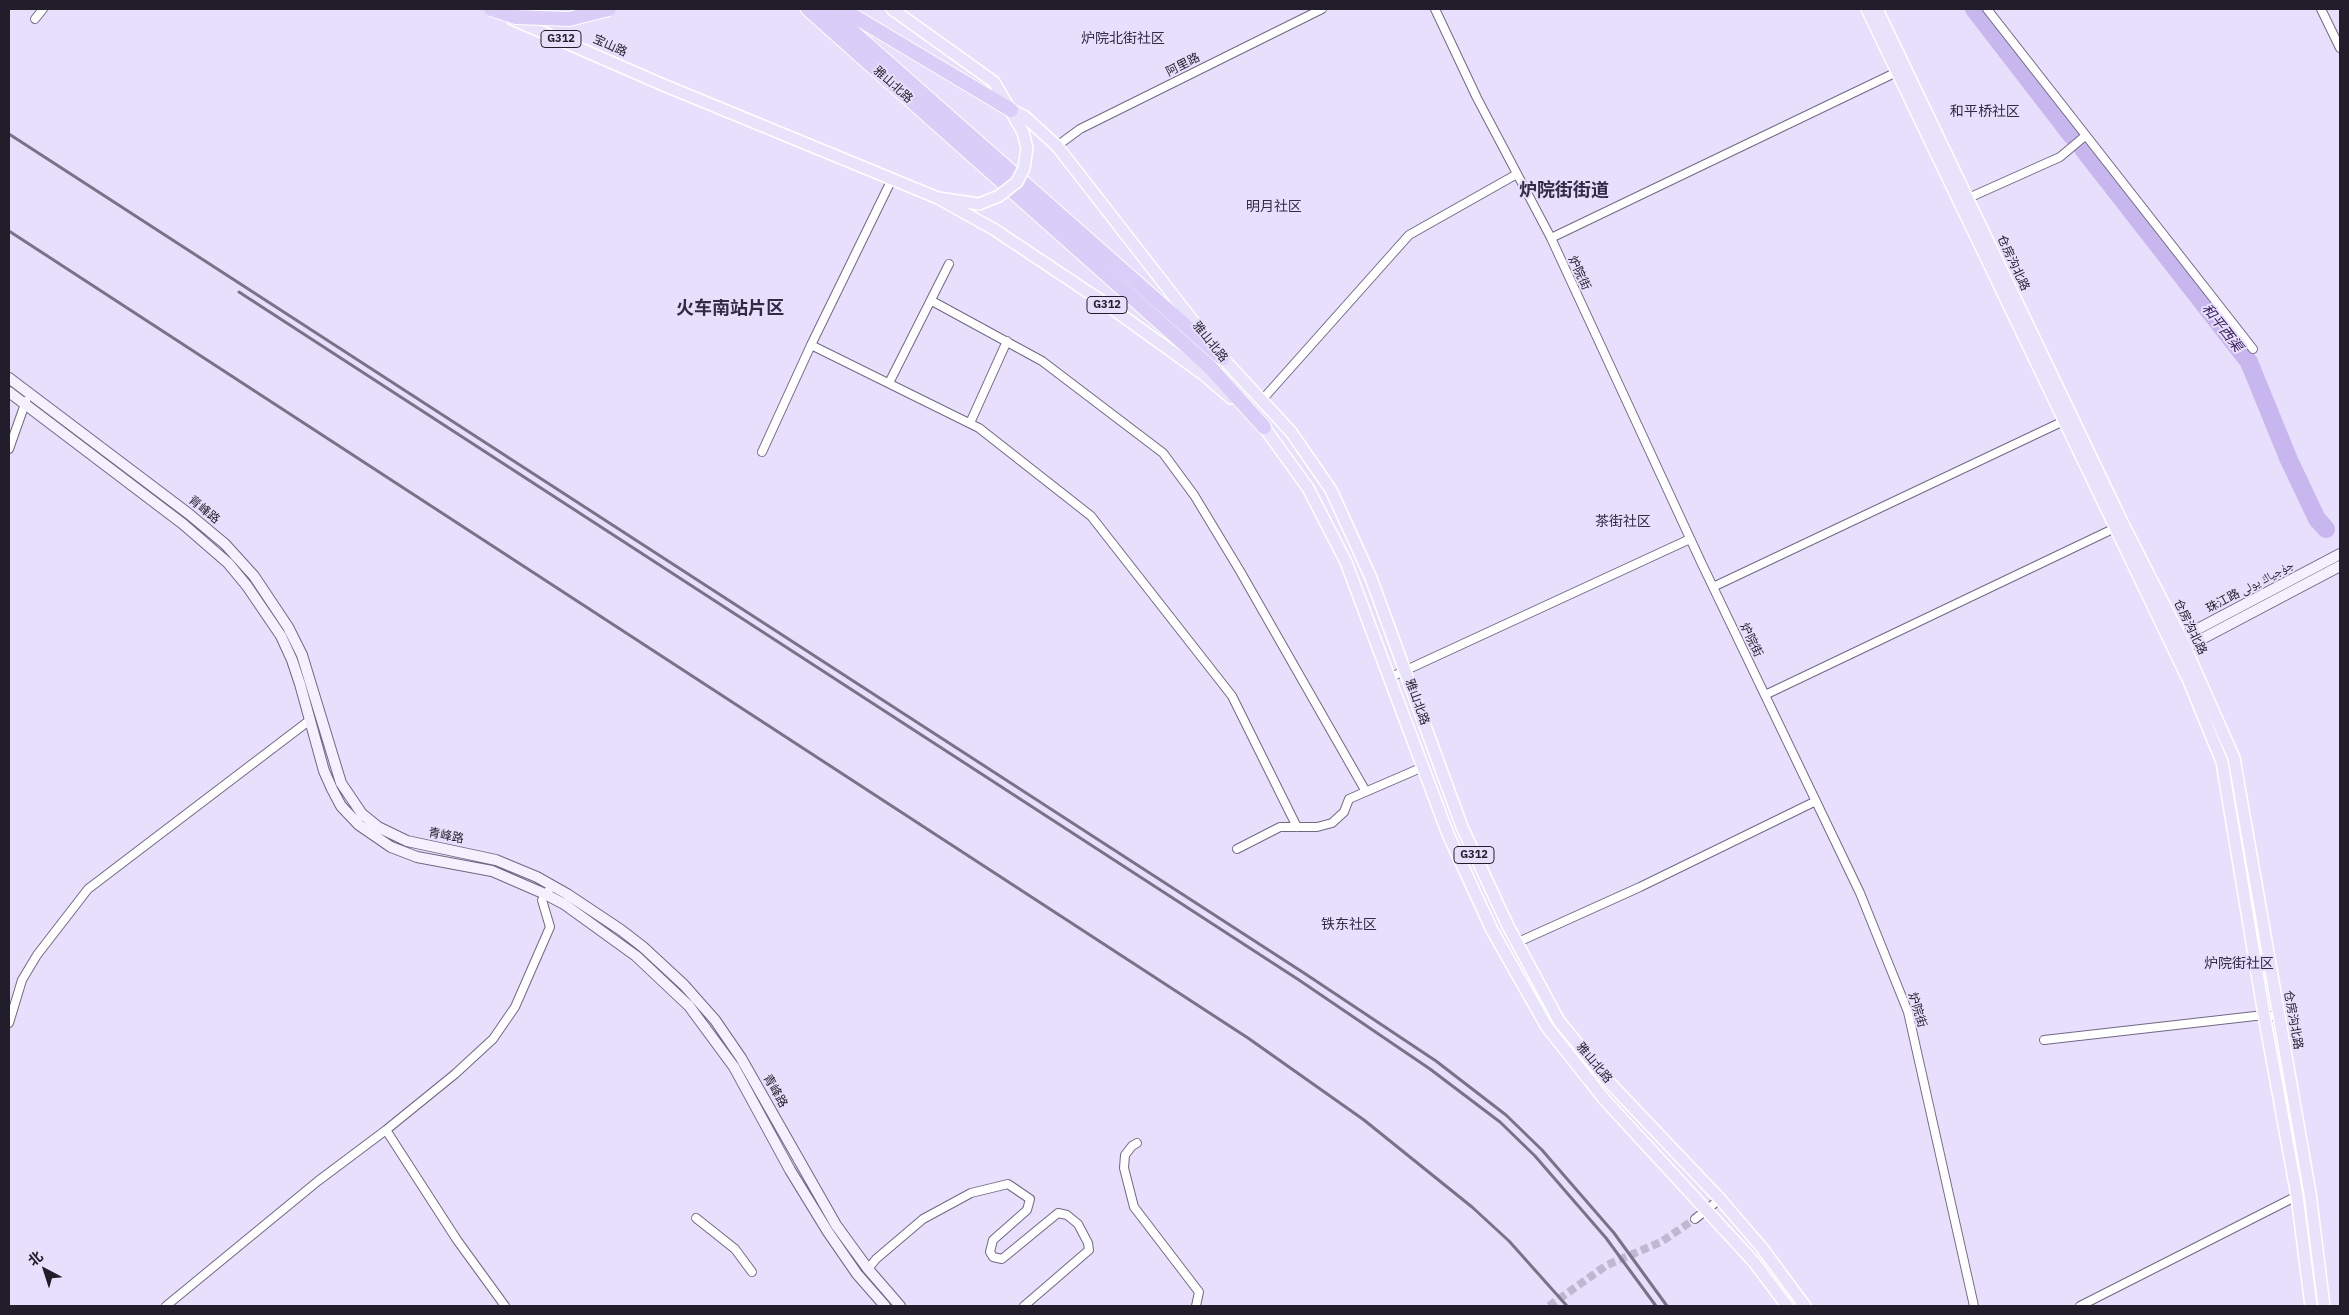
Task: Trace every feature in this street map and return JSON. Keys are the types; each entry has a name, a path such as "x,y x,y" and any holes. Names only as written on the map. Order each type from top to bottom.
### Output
{"highway":[{"path":"492,9 516,17 570,19 609,9"},
{"name":"雅山北路","path":"808,9 1209,366 1264,427"},
{"path":"827,9 1222,358"},
{"path":"842,9 1012,110"}],"main road":[{"name":"宝山路","path":"492,9 661,84 892,180"},
{"name":"G312","path":"892,9 981,71 994,82 1012,110"},
{"name":"仓房沟北路","path":"1867,9 1901,70 2068,420 2234,758 2310,1193 2324,1306"},
{"name":"仓房沟北路","path":"1877,9 1901,70"},
{"name":"雅山北路","path":"1012,110 1024,116 1057,146 1222,358 1291,432 1331,490 1371,578 1462,827 1516,943 1559,1020 1608,1081 1720,1198 1762,1248 1806,1306"},
{"path":"938,198 979,204 999,196 1017,182 1024,168 1027,148 1023,132 1012,110"},
{"name":"G312","path":"892,180 938,198"},
{"name":"雅山北路","path":"938,198 995,230 1106,304 1204,374 1264,427 1308,488 1346,562 1448,834 1492,930 1547,1027 1604,1099 1754,1262 1788,1306"},
{"name":"青峰路","path":"9,378 189,514 225,544 254,576 288,627 302,655 341,783 362,814 378,827 407,841 496,860 515,866 636,956 689,1006 734,1067 812,1208 846,1260 886,1306"},
{"name":"青峰路","path":"9,392 184,524 228,562 264,608 281,636 300,684 324,771 332,789 351,817 375,838 416,857 492,871 549,890 596,913 643,947 701,1002 741,1058 822,1201 868,1269 900,1306"},
{"name":"仓房沟北路","path":"2068,420 2115,528 2178,645 2222,762 2264,1015 2297,1196 2311,1306"},
{"name":"珠江路 جۇجياڭ يولى","path":"2178,645 2340,554"},
{"name":"珠江路 جۇجياڭ يولى","path":"2178,645 2340,566"}],"street":[{"path":"35,19 43,9"},
{"name":"阿里路","path":"1057,146 1080,129 1322,9"},
{"name":"炉院街","path":"1435,9 1477,98 1551,238 1690,539 1860,893 1908,1012 1974,1306"},
{"path":"1987,9 2253,349"},
{"path":"2321,9 2340,48"},
{"path":"1551,238 1901,70"},
{"path":"1964,200 2060,157 2085,136"},
{"path":"1262,400 1409,235 1517,174"},
{"path":"762,452 811,345 892,180"},
{"path":"889,383 949,264"},
{"path":"932,301 1042,361 1163,453 1194,495 1240,571 1365,790"},
{"path":"970,423 1007,341"},
{"path":"811,345 979,428 1091,516 1232,696 1297,827"},
{"path":"9,449 30,394"},
{"path":"1713,587 2068,420"},
{"path":"1765,695 2115,528"},
{"path":"1389,678 1690,539"},
{"path":"9,1023 22,980 37,956 88,890 310,720"},
{"path":"1237,849 1280,827 1318,827 1332,823 1344,812 1349,799 1365,790 1423,767"},
{"path":"1516,943 1640,887 1816,802"},
{"path":"166,1306 318,1181 386,1130 455,1074 493,1039 515,1006 550,927 542,900 549,890"},
{"path":"2044,1040 2264,1015 2278,1016"},
{"path":"386,1130 457,1240 505,1306"},
{"path":"1137,1143 1125,1155 1124,1168 1134,1207 1199,1292 1196,1306"},
{"path":"868,1269 876,1259 923,1219 971,1193 1008,1184 1030,1199 1027,1210 993,1240 990,1252 993,1257 1002,1259 1058,1213 1067,1215 1078,1224 1088,1243 1089,1250 1024,1306"},
{"path":"2080,1306 2297,1196 2310,1193"},
{"path":"1695,1219 1720,1198"},
{"path":"696,1218 735,1249 752,1272"}],"waterway":[{"name":"和平西渠","path":"1974,9 2072,136"},
{"name":"和平西渠","path":"2083,149 2249,362 2289,460 2317,519 2326,529"}],"tunnel":[{"path":"1549,1306 1607,1265 1661,1242 1695,1219"}],"railway":[{"path":"9,134 1304,973 1436,1061 1506,1115 1542,1150 1614,1233 1667,1306"},
{"path":"9,231 1248,1038 1364,1120 1472,1207 1509,1241 1567,1306"},
{"path":"239,292 1299,980 1430,1069 1500,1122 1535,1156 1606,1238 1656,1306"}],"district":[{"name":"炉院北街社区","path":"1123,39"},
{"name":"和平桥社区","path":"1985,112"},
{"name":"炉院街街道","path":"1564,191"},
{"name":"明月社区","path":"1274,207"},
{"name":"火车南站片区","path":"730,309"},
{"name":"茶街社区","path":"1623,522"},
{"name":"铁东社区","path":"1349,925"},
{"name":"炉院街社区","path":"2239,964"}]}
